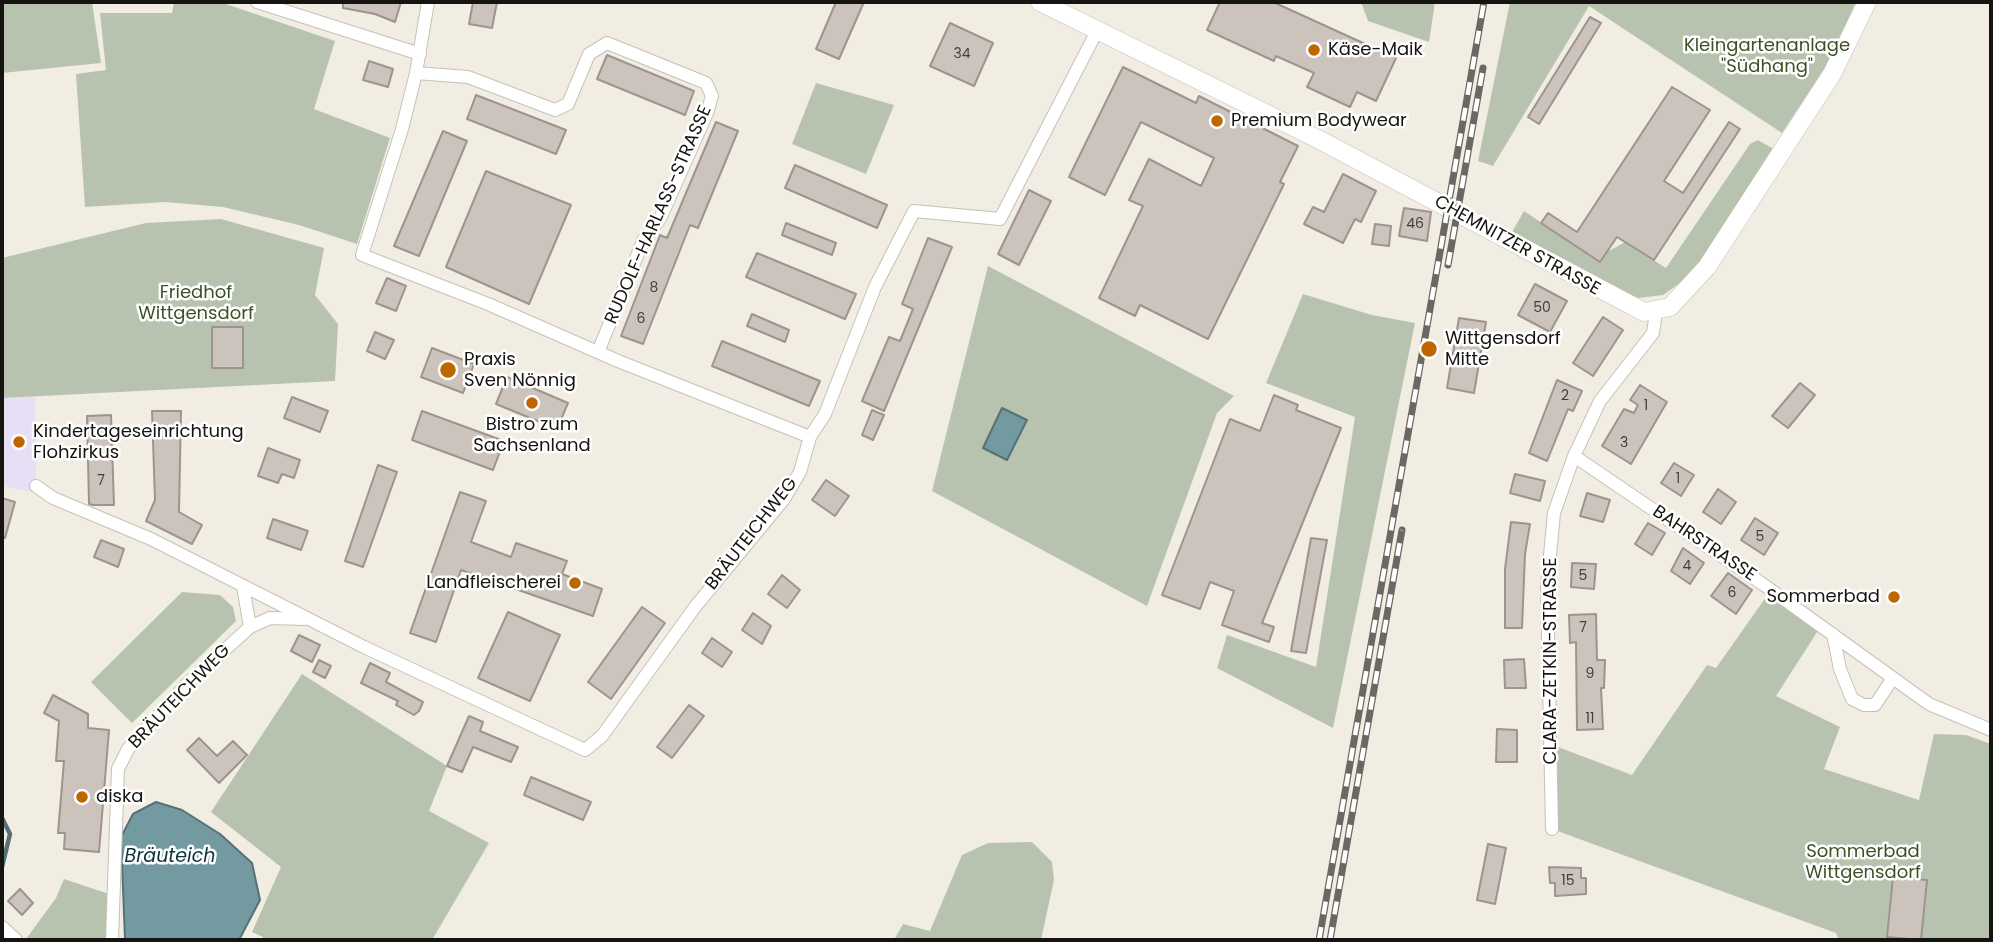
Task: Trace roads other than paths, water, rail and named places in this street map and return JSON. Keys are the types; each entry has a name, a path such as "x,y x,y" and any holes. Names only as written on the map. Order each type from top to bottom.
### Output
{"street":[{"path":"257,2 419,54"},
{"path":"428,2 416,73 362,256 488,304 598,352 810,437"},
{"name":"CHEMNITZER STRASSE","path":"1042,2 1398,181 1633,309 1656,312"},
{"path":"1656,312 1670,307 1686,293 1744,213 1832,74 1867,2"},
{"name":"BRÄUTEICHWEG","path":"36,486 53,498 150,539 309,619 585,750 602,736 695,607 784,499 800,472 810,437 825,414 874,287 914,211 1000,219 1098,29"},
{"name":"RUDOLF-HARLASS-STRASSE","path":"416,73 468,77 555,110 568,104 589,54 607,43 706,83 712,96 707,113 660,219 644,239 598,352"},
{"name":"CLARA-ZETKIN-STRASSE","path":"1552,829 1547,587 1554,513 1574,456 1600,401 1653,333 1656,312"},
{"name":"BAHRSTRASSE","path":"1574,456 1833,634 1929,704 1991,730"},
{"path":"243,586 250,627"},
{"name":"BRÄUTEICHWEG","path":"112,940 111,894 118,769 128,749 187,684 250,627 271,618 309,619"},
{"path":"1833,634 1847,692 1857,703 1875,705 1893,678"},
{"path":"2,927 16,940"}],"water":[{"path":"1002,408 1027,420 1007,460 983,448"},
{"name":"Bräuteich","path":"156,802 182,810 220,834 252,863 260,900 239,940 125,940 121,837 133,814"}],"waterway":[{"path":"2,818 10,834 2,867"}],"railway":[{"path":"1319,940 1484,2"},
{"path":"1448,265 1483,68"},
{"path":"1330,940 1402,530"}],"place":[{"name":"Käse-Maik","path":"1314,50"},
{"name":"Premium Bodywear","path":"1217,121"},
{"name":"Wittgensdorf Mitte","path":"1429,349"},
{"name":"Praxis Sven Nönnig","path":"448,370"},
{"name":"Bistro zum Sachsenland","path":"532,403"},
{"name":"Kindertageseinrichtung Flohzirkus","path":"19,442"},
{"name":"Landfleischerei","path":"575,583"},
{"name":"Sommerbad","path":"1894,597"},
{"name":"diska","path":"82,797"}],"park label":[{"name":"Kleingartenanlage \"Südhang\"","path":"1767,56"},
{"name":"Friedhof Wittgensdorf","path":"196,303"},
{"name":"Sommerbad Wittgensdorf","path":"1863,862"}]}
